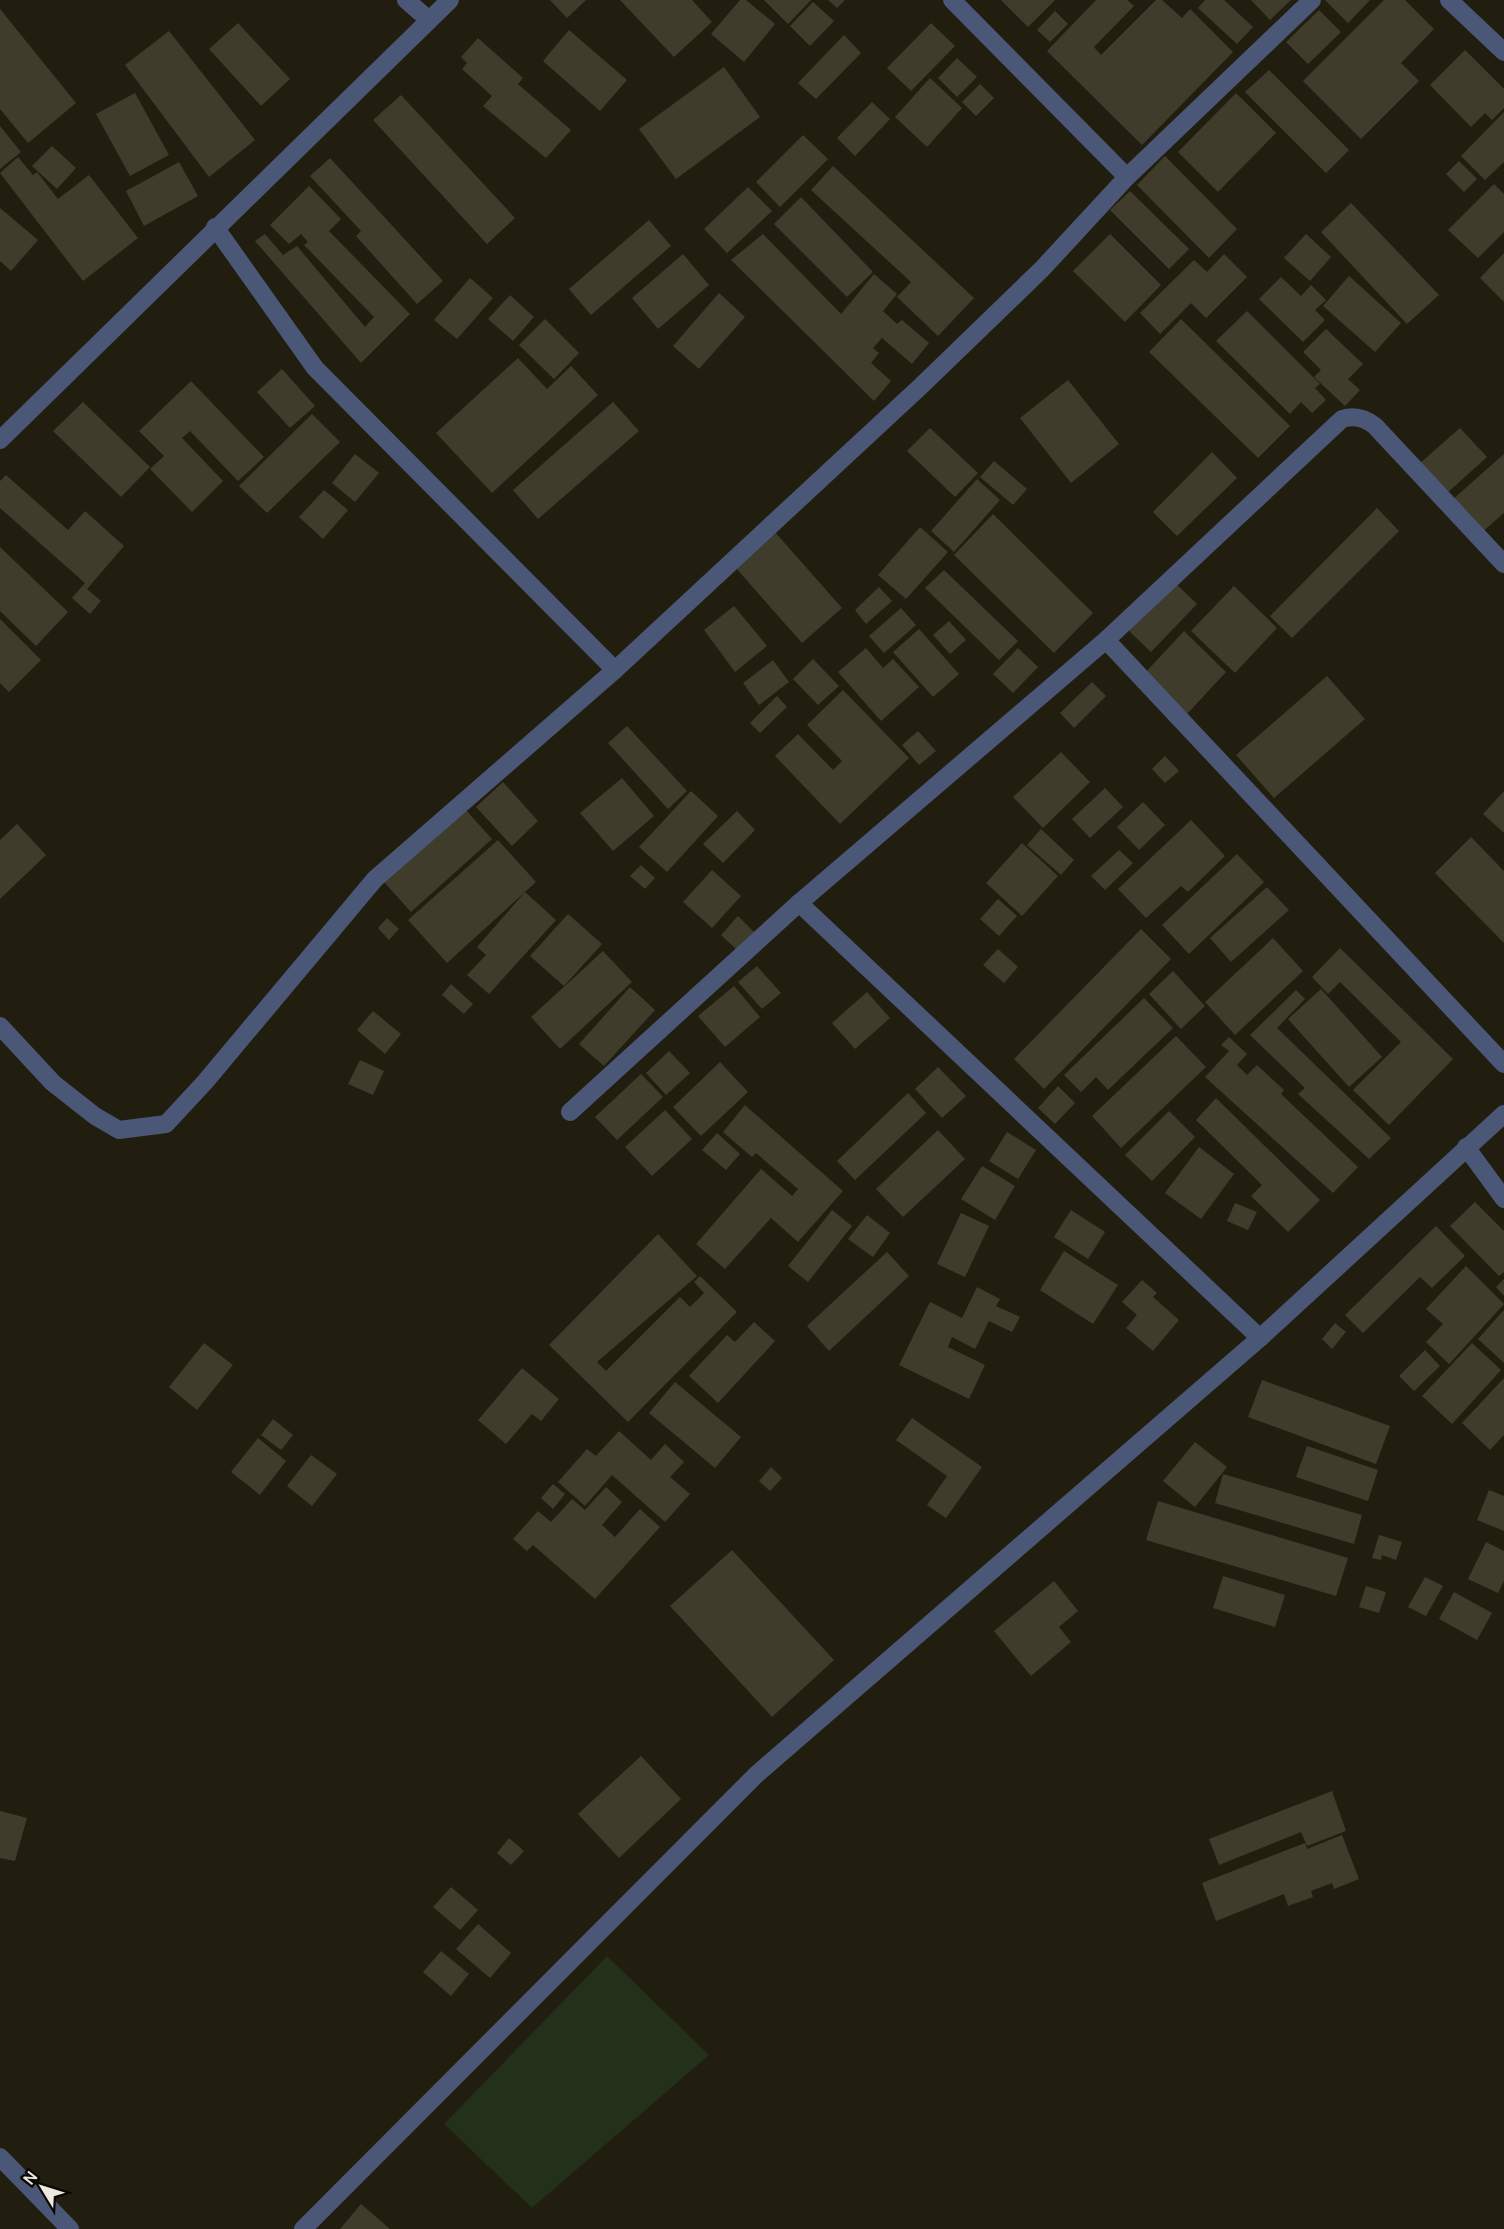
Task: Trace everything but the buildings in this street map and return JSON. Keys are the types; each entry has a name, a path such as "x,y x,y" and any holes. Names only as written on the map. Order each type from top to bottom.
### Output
{"street":[{"path":"406,0 429,20"},
{"path":"0,440 215,227 450,0"},
{"path":"952,0 1126,177"},
{"path":"0,1026 53,1083 95,1116 119,1130 166,1124 205,1082 375,879 615,670 921,386 1042,269 1126,177 1312,0"},
{"path":"1449,0 1504,52"},
{"path":"215,227 315,368 615,670"},
{"path":"570,1112 799,903 1106,640 1322,435 1342,419 1352,416 1368,420 1376,426 1504,564"},
{"path":"1106,640 1504,1064"},
{"path":"799,903 1260,1338"},
{"path":"303,2229 757,1774 1260,1338 1504,1114"},
{"path":"1466,1147 1504,1198"},
{"path":"0,2157 70,2229"}],"green space":[{"path":"607,1956 709,2055 532,2208 444,2124"}]}
